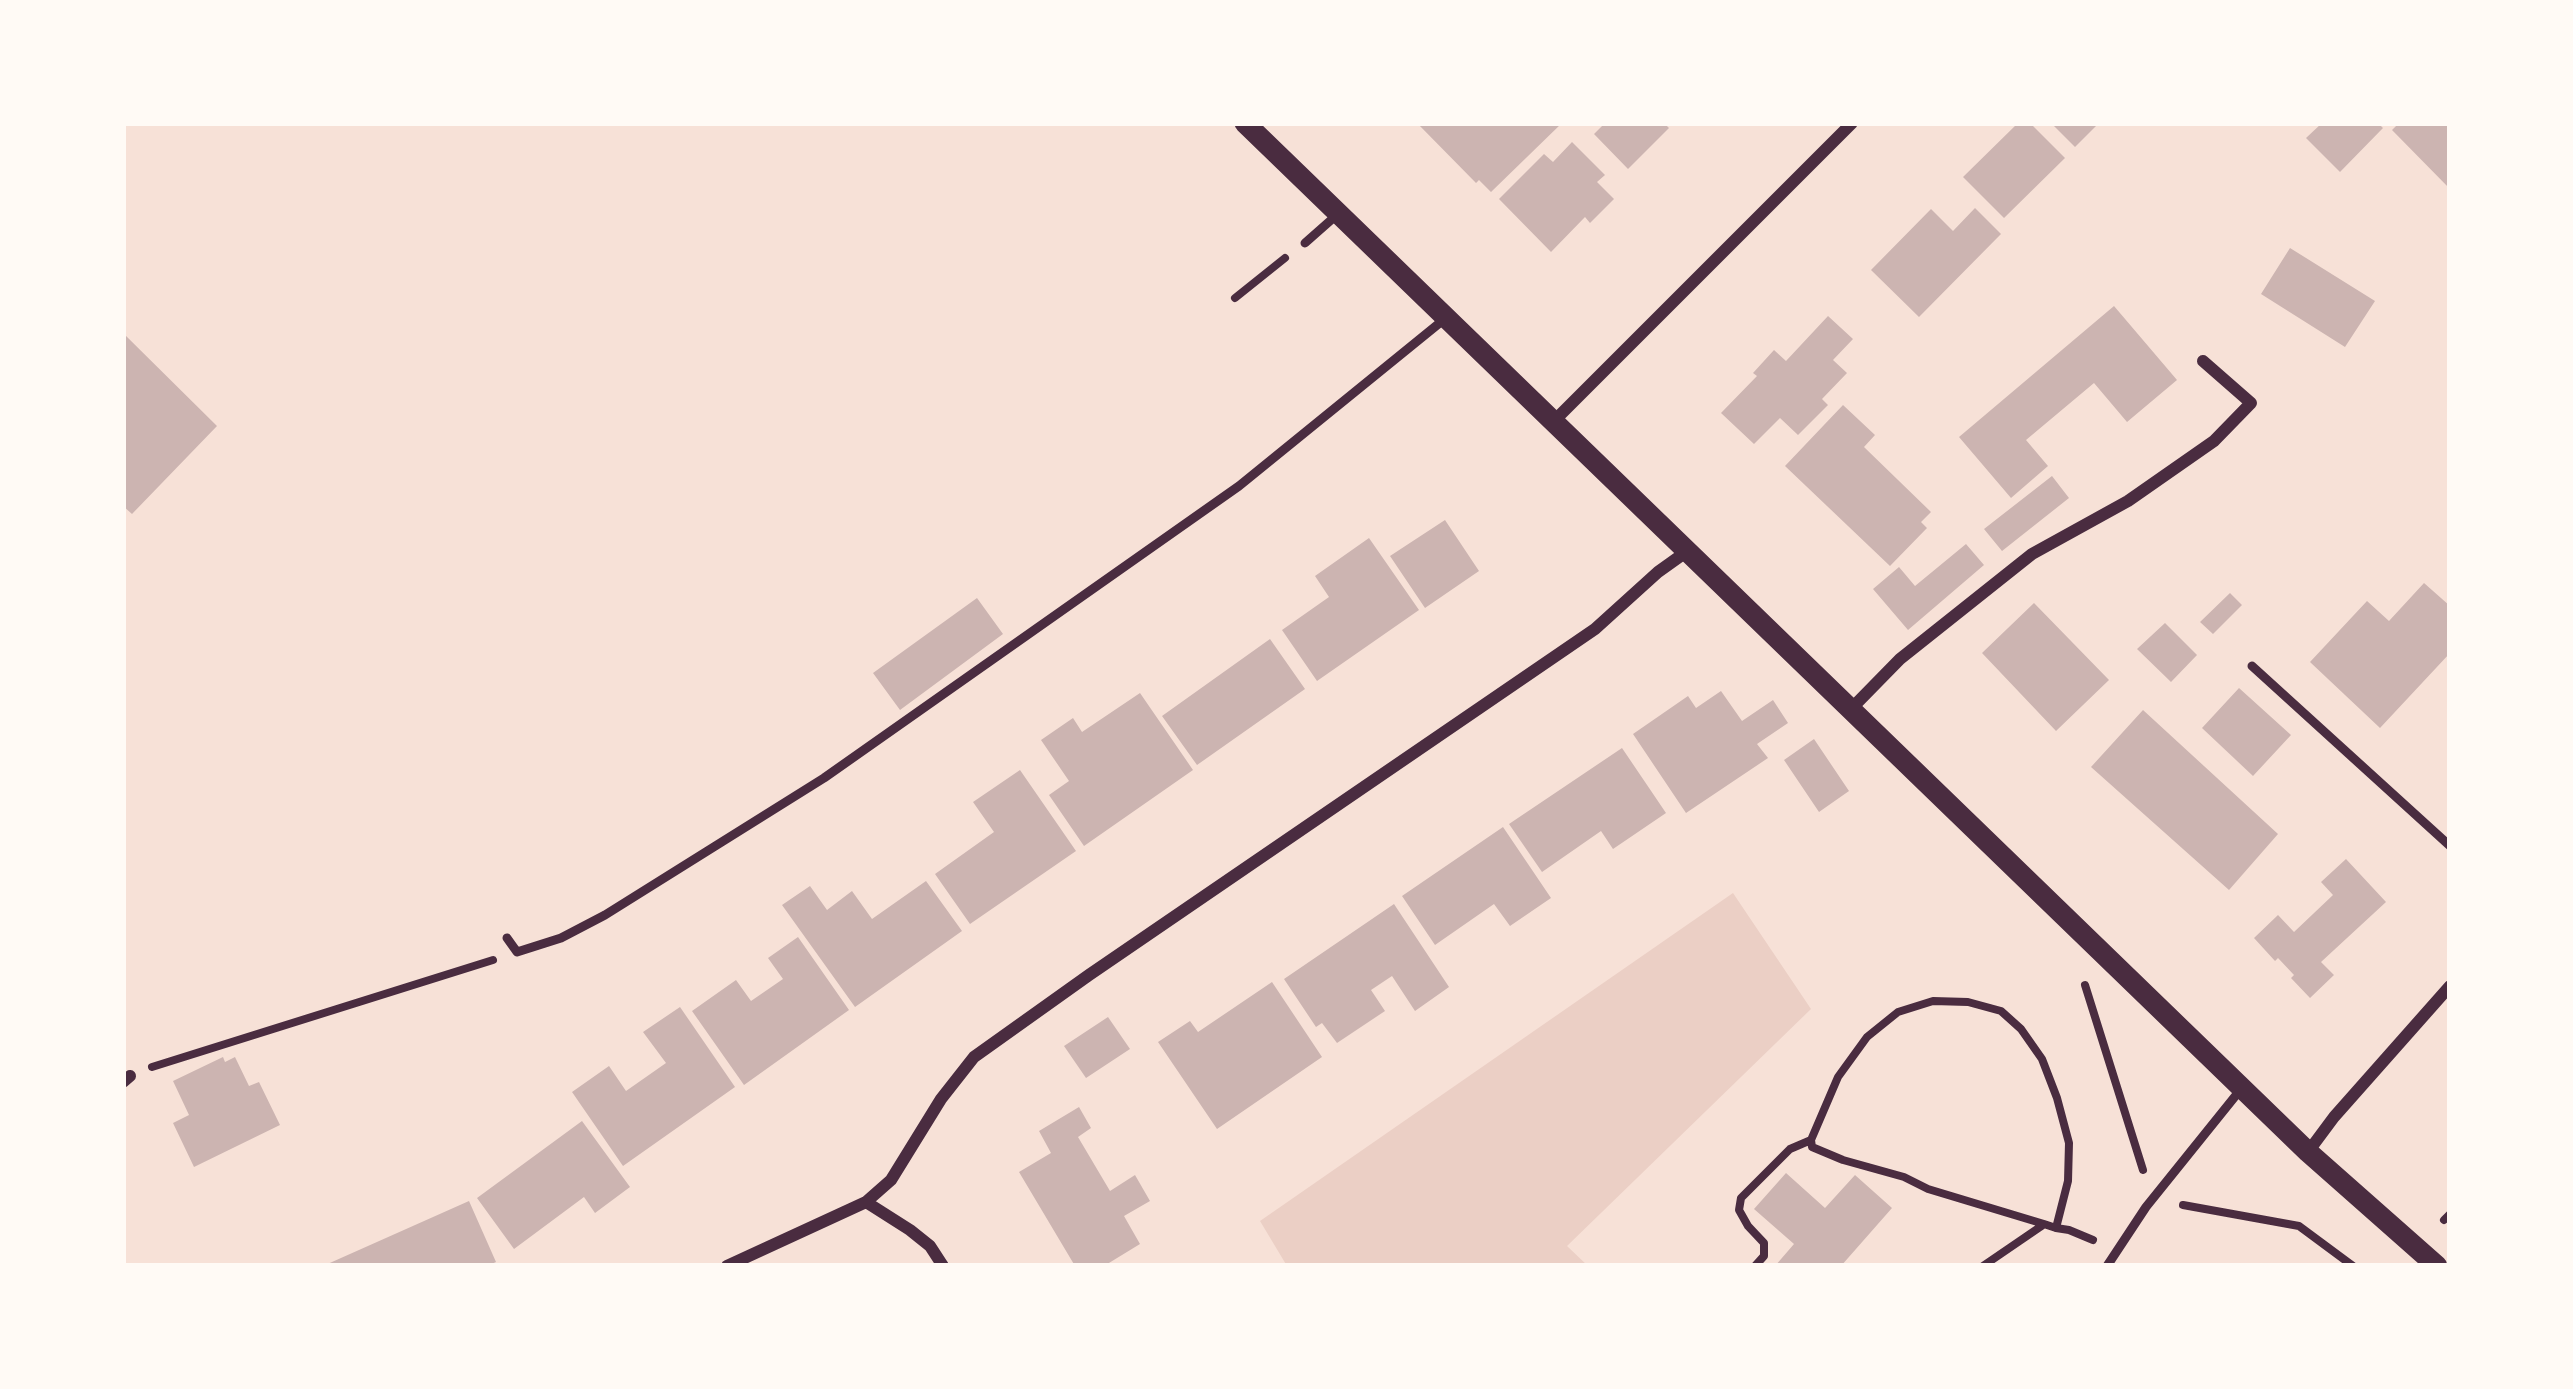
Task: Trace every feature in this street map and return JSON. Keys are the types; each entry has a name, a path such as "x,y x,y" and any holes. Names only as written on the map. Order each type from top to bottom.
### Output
{"street":[{"path":"1245,123 2308,1152 2437,1266"},
{"path":"1552,422 1852,123"},
{"path":"1851,710 1900,658 2032,554 2128,501 2214,441 2251,403 2203,361"},
{"path":"727,1266 866,1202 891,1180 941,1099 974,1058 1595,629 1686,551"},
{"path":"2308,1152 2450,986"},
{"path":"866,1202 930,1246 943,1266"}],"lane":[{"path":"1305,242 1339,213"},
{"path":"508,938 517,952 561,938 605,916 824,778 1239,486 1447,317"},
{"path":"2252,666 2450,846"},
{"path":"2107,1266 2146,1207 2242,1088"}],"path":[{"path":"1235,298 1305,242"},
{"path":"126,1079 162,1062 517,952"},
{"path":"2072,972 2086,987 2100,1029 2145,1176 2146,1207 2167,1203 2299,1226 2353,1266"},
{"path":"2056,1228 2068,1180 2068,1142 2042,1059 2020,1029 2001,1011 1968,1002 1933,1000 1898,1012 1867,1037 1838,1077 1812,1147 1948,1196 2056,1228 2084,1235 2115,1254"},
{"path":"1755,1266 1764,1256 1764,1243 1739,1210 1741,1198 1790,1149 1811,1140"},
{"path":"1983,1266 2044,1224"}],"shaded area":[{"path":"1733,893 1811,1009 1567,1246 1588,1266 1287,1266 1260,1221"}],"building":[{"path":"1417,123 1562,123 1491,192 1479,180 1476,183"},
{"path":"1605,123 1664,123 1669,128 1628,169 1594,134"},
{"path":"2018,123 2030,123 2065,158 2004,218 1963,177"},
{"path":"2051,123 2099,123 2075,147"},
{"path":"2322,123 2378,123 2383,128 2340,172 2306,138"},
{"path":"2399,123 2450,123 2450,189 2392,130"},
{"path":"1572,142 1605,175 1597,182 1614,199 1590,223 1585,217 1551,252 1499,199 1544,154 1553,162"},
{"path":"1975,208 2001,234 1919,317 1871,270 1931,209 1953,231"},
{"path":"2290,248 2375,301 2345,347 2261,294"},
{"path":"2114,306 2177,380 2127,422 2094,383 2026,440 2048,466 2011,498 1959,437"},
{"path":"1828,316 1853,339 1833,360 1847,373 1822,399 1828,405 1798,435 1780,418 1754,444 1721,413 1757,376 1753,373 1774,350 1786,361"},
{"path":"123,333 217,426 132,514 123,506"},
{"path":"1843,405 1875,435 1864,447 1931,512 1921,522 1927,528 1890,566 1785,466"},
{"path":"2052,476 2069,498 2002,551 1984,529"},
{"path":"1445,520 1479,571 1425,608 1390,556"},
{"path":"1369,538 1419,610 1317,681 1282,630 1329,597 1315,576"},
{"path":"1966,544 1984,565 1908,630 1873,589 1899,567 1915,586"},
{"path":"2424,583 2450,606 2450,653 2380,728 2310,662 2367,601 2389,621"},
{"path":"2230,593 2242,605 2213,634 2200,622"},
{"path":"977,598 1003,634 900,710 873,673"},
{"path":"2034,603 2109,680 2056,731 1982,653"},
{"path":"2165,623 2197,655 2171,682 2137,649"},
{"path":"1270,639 1305,689 1197,765 1162,716"},
{"path":"2239,688 2291,735 2253,776 2202,728"},
{"path":"1721,691 1742,721 1773,700 1788,723 1757,744 1768,758 1686,813 1633,734 1688,696 1696,708"},
{"path":"1140,693 1193,770 1084,846 1049,795 1069,781 1041,740 1073,718 1082,732"},
{"path":"2143,710 2278,834 2229,890 2091,767"},
{"path":"1814,739 1849,791 1819,812 1784,760"},
{"path":"1622,748 1666,813 1613,849 1601,831 1542,872 1509,824"},
{"path":"1020,770 1076,851 970,924 935,874 994,832 973,802"},
{"path":"1503,827 1551,898 1510,926 1494,904 1435,945 1402,896"},
{"path":"2346,859 2386,902 2321,962 2334,975 2310,998 2291,978 2294,975 2254,938 2278,915 2294,932 2333,895 2321,882"},
{"path":"926,881 962,931 855,1007 782,905 810,886 827,910 852,891 872,919"},
{"path":"1394,904 1449,987 1415,1011 1392,976 1371,990 1385,1011 1337,1043 1322,1023 1316,1027 1284,979"},
{"path":"798,937 849,1010 744,1085 692,1011 736,980 751,1001 783,979 768,958"},
{"path":"1272,982 1322,1057 1217,1129 1158,1042 1190,1021 1198,1032"},
{"path":"680,1007 735,1087 623,1166 572,1092 609,1066 626,1091 666,1063 643,1032"},
{"path":"1108,1017 1130,1049 1086,1078 1064,1046"},
{"path":"223,1057 225,1062 235,1057 249,1086 259,1082 280,1125 194,1167 173,1123 189,1115 173,1081"},
{"path":"1079,1107 1091,1128 1078,1137 1110,1191 1135,1175 1150,1201 1124,1216 1140,1244 1104,1266 1075,1266 1019,1172 1051,1153 1039,1131"},
{"path":"582,1121 630,1187 595,1213 584,1197 514,1249 477,1198"},
{"path":"1786,1173 1825,1208 1855,1175 1892,1208 1841,1266 1775,1266 1794,1244 1754,1209"},
{"path":"469,1201 496,1262 487,1266 323,1266"}]}
